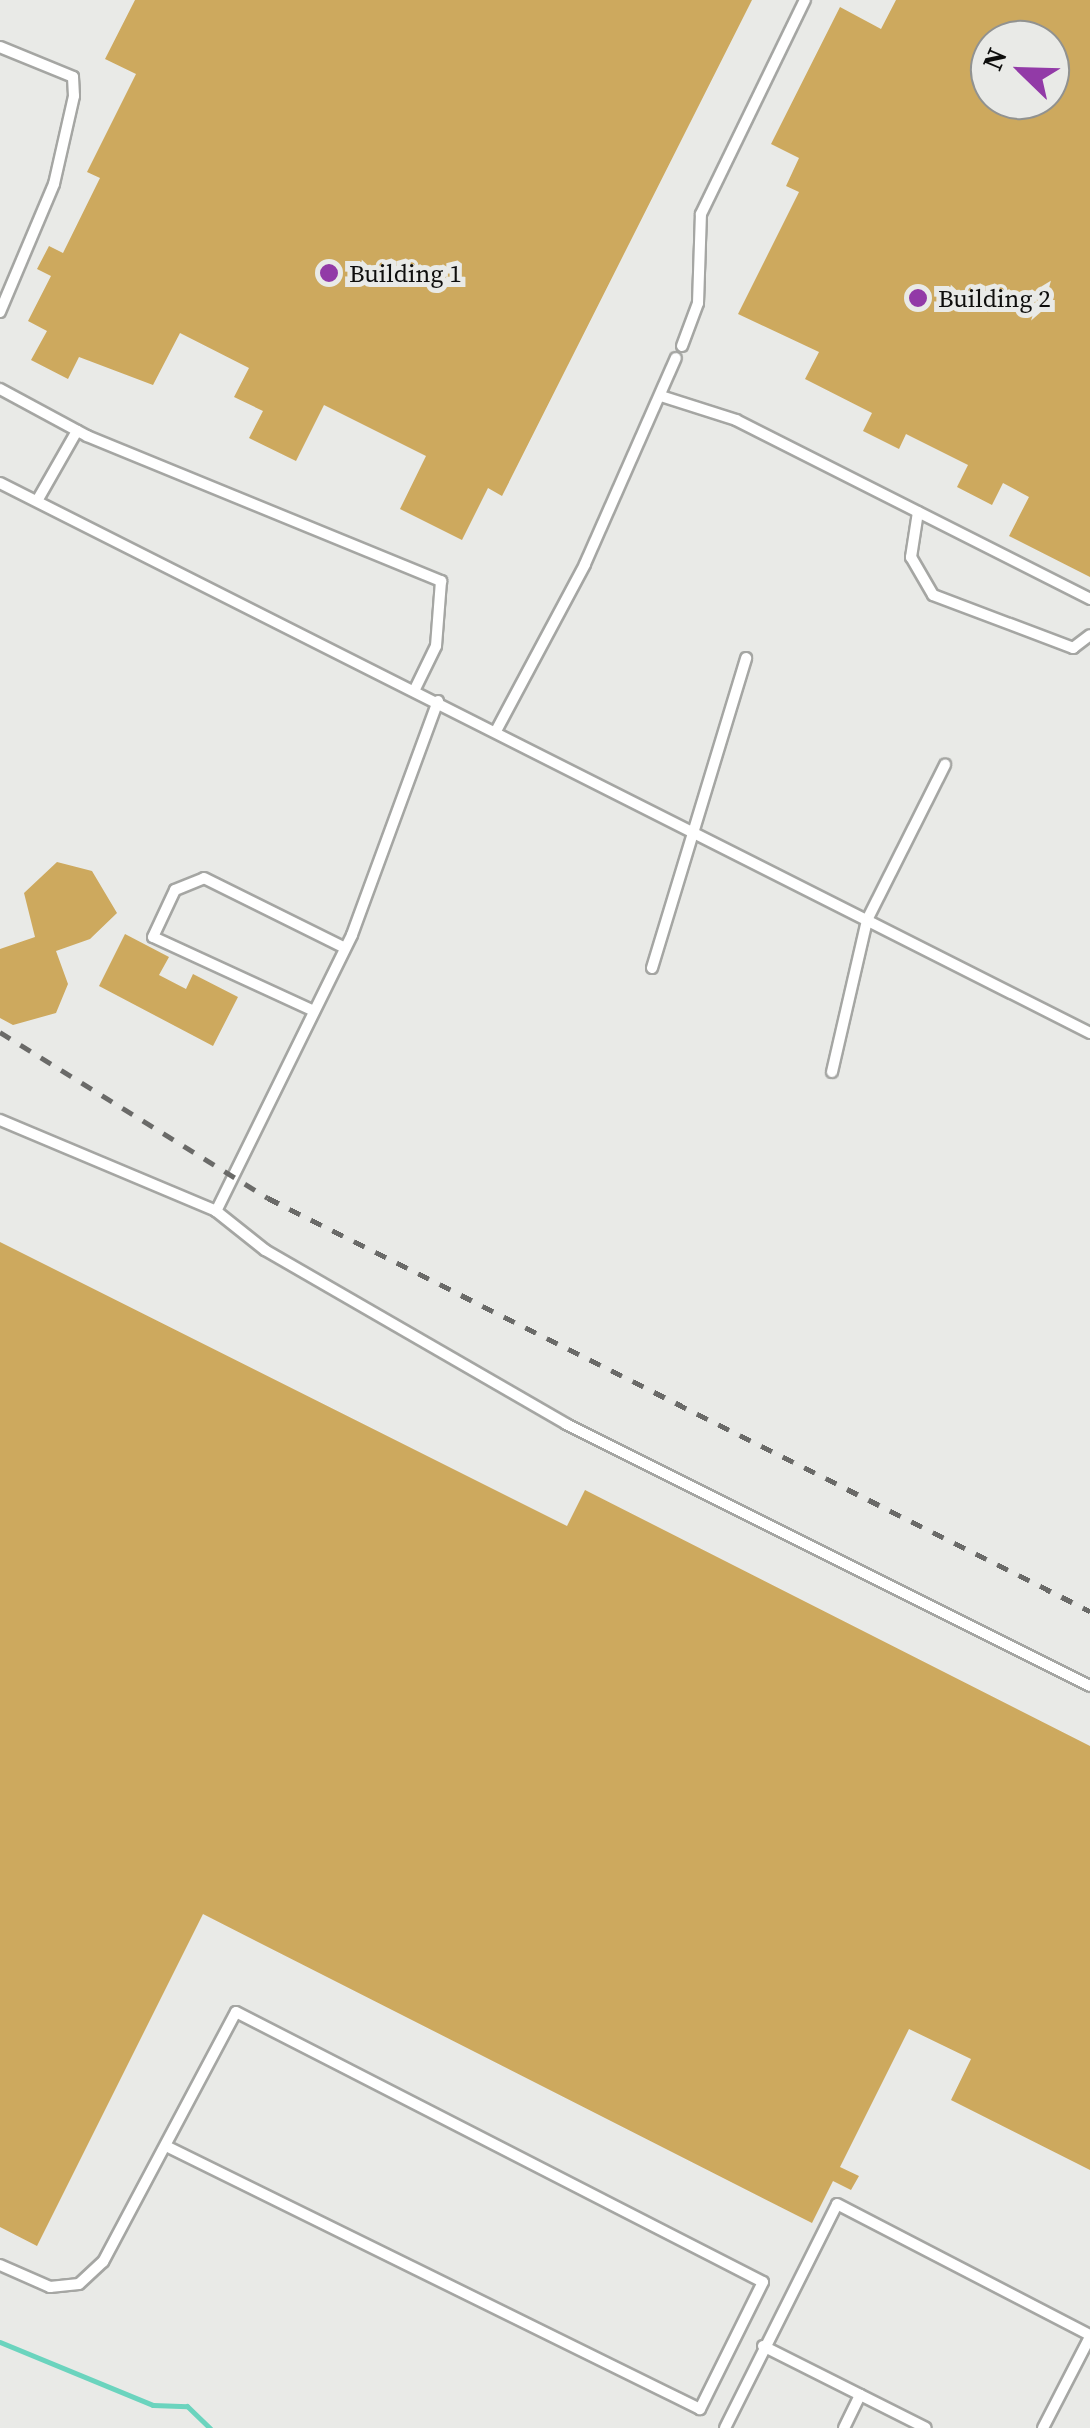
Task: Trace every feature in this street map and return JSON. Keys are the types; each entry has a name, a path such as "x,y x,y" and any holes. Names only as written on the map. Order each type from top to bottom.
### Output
{"lane":[{"path":"682,346 698,303 701,214 805,0"},
{"path":"0,47 73,76 74,96 54,184 0,312"},
{"path":"496,730 661,396 676,358"},
{"path":"0,389 76,431 441,581 436,646 416,690"},
{"path":"661,396 736,420 1090,599"},
{"path":"37,501 76,431"},
{"path":"0,483 1090,1033"},
{"path":"918,512 911,557 933,595 1073,648 1090,635"},
{"path":"652,968 746,658"},
{"path":"216,1211 345,948 438,701"},
{"path":"832,1072 867,920 945,765"},
{"path":"314,1011 153,937 176,890 204,878 345,948"},
{"path":"0,1120 216,1211 265,1250 566,1424 1090,1686"},
{"path":"0,2266 50,2287 79,2284 103,2262 236,2012 763,2282 700,2409 166,2146"},
{"path":"725,2428 763,2346 838,2204 1090,2336 1042,2428"},
{"path":"763,2346 926,2428"},
{"path":"844,2428 860,2395"}],"building":[{"name":"Building 1","path":"135,0 752,0 502,496 488,488 462,540 400,509 426,456 324,405 296,461 249,438 263,411 234,397 249,368 180,333 153,385 79,357 68,379 31,360 47,331 28,321 51,276 37,269 49,246 63,253 100,178 87,172 136,74 105,59"},
{"name":"Building 2","path":"896,0 1090,0 1090,577 1009,536 1029,497 1003,483 992,505 957,487 968,465 906,434 899,449 863,431 872,413 805,379 819,352 738,314 799,192 786,186 799,158 771,144 840,7 881,29"},
{"path":"57,862 92,871 117,913 90,939 56,951 68,984 56,1013 13,1025 0,1018 0,949 35,937 24,893"},
{"path":"125,934 169,957 159,975 186,989 193,974 238,997 213,1046 99,986"},
{"path":"0,1242 567,1526 585,1490 1090,1746 1090,2170 951,2100 971,2059 909,2029 840,2167 859,2176 851,2190 833,2181 812,2223 203,1914 37,2246 0,2227"}],"waterway":[{"path":"0,2342 153,2405 187,2406 210,2428"}],"railway":[{"path":"0,1032 268,1198 1090,1611"}],"place":[{"name":"Building 1","path":"329,273"},
{"name":"Building 2","path":"918,298"}]}
